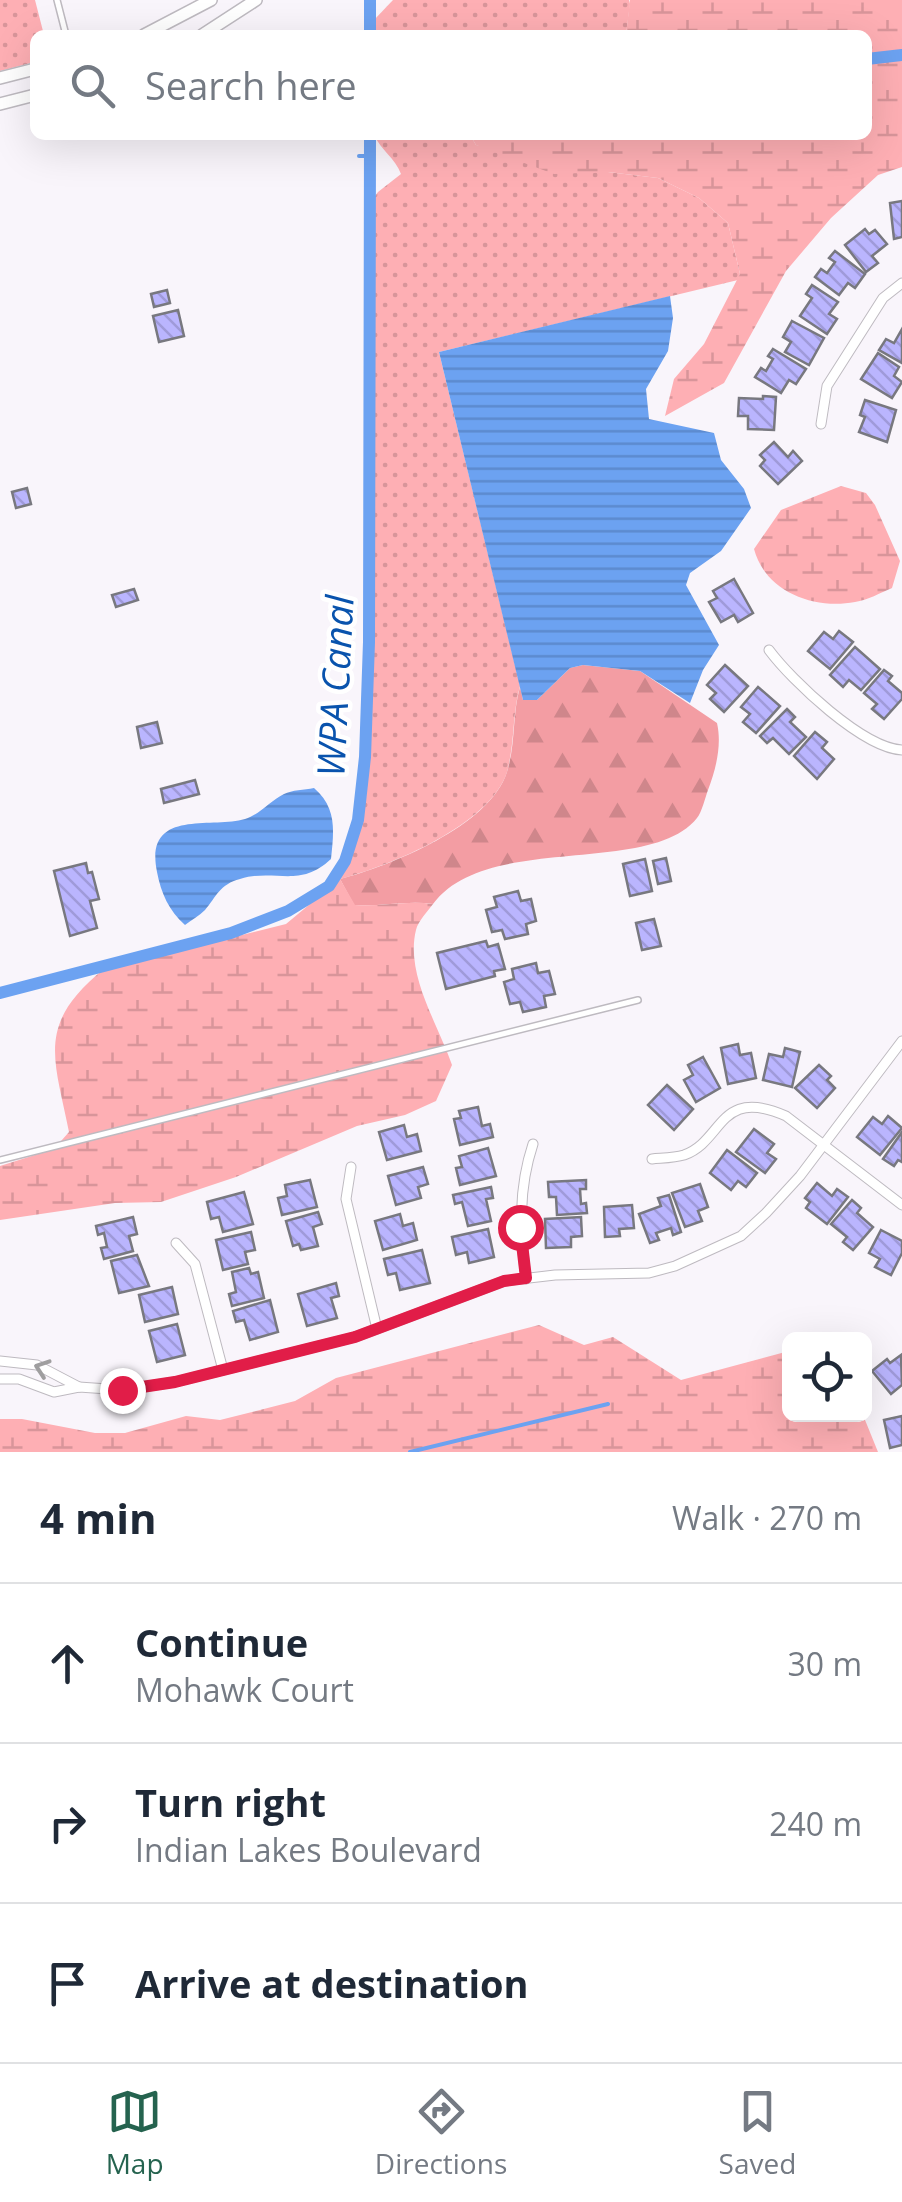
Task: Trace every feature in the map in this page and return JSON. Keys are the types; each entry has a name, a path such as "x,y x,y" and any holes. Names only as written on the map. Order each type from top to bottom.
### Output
{"street":[{"path":"154,30 212,0"},
{"path":"210,30 256,0"},
{"path":"0,78 30,69"},
{"path":"0,104 30,96"},
{"path":"821,424 827,386 883,298 902,282"},
{"path":"769,650 786,673 869,741 902,750"},
{"path":"0,1380 19,1380 54,1392 80,1387 122,1390 223,1370 376,1330 488,1287 526,1278 649,1273 706,1254 740,1236 766,1213 902,1041"},
{"path":"652,1158 683,1156 697,1148 720,1120 733,1112 768,1108 786,1116 902,1205"},
{"path":"526,1278 520,1227 525,1169 533,1144"},
{"path":"351,1167 346,1199 376,1330"},
{"path":"176,1243 195,1264 223,1370"},
{"path":"0,1361 37,1365 80,1387"}],"lane":[{"path":"58,0 65,30"},
{"path":"0,1160 638,1000"}],"green space":[{"path":"0,0 35,0 43,30 30,30 30,63 0,71"},
{"path":"393,0 629,0 630,4 627,30 371,30 374,20"},
{"path":"630,0 902,0 902,167 878,175 831,218 786,271 724,383 665,416 674,379 704,344 740,274 728,223 699,198 658,178 608,172 554,174 476,145 473,140 872,140 872,30 627,30"},
{"path":"377,140 473,140 476,145 608,172 658,178 699,198 728,223 740,274 738,280 439,352 520,686 510,761 497,791 460,826 410,853 340,879 366,798 372,585 368,206 378,192 401,174"},
{"path":"841,486 866,493 875,505 900,561 892,588 860,601 839,604 807,600 769,576 754,549 781,510"},
{"path":"583,665 640,671 717,723 716,765 697,818 674,836 643,846 490,868 458,882 433,904 354,905 340,879 436,841 481,810 497,792 510,761 520,687 523,700 537,700 570,668"},
{"path":"340,879 355,905 433,904 417,927 414,947 419,981 452,1065 436,1101 405,1115 357,1126 236,1177 161,1202 115,1203 0,1220 0,1166 54,1149 69,1132 55,1043 68,1007 82,989 104,969 286,924"},
{"path":"539,1325 584,1345 613,1337 681,1380 782,1353 782,1422 866,1422 878,1452 0,1452 0,1419 22,1419 95,1433 125,1433 186,1416 220,1420 295,1401 336,1378"}],"water":[{"path":"670,296 673,318 668,351 646,389 649,419 714,433 721,460 744,489 751,508 721,551 690,573 686,585 719,645 703,670 690,703 640,671 583,665 570,668 537,700 523,700 439,352"},
{"path":"314,788 330,812 331,859 298,876 253,876 233,881 198,916 185,925 179,920 166,901 157,872 160,838 183,825 245,819 284,794"}],"building":[{"path":"902,201 902,237 894,239 890,203"},
{"path":"865,229 869,234 875,230 887,244 872,256 878,263 866,272 845,245"},
{"path":"835,251 865,274 855,288 848,283 839,295 815,277 821,269 827,273 835,262 829,258"},
{"path":"812,285 838,302 829,314 837,319 827,334 800,316 812,298 806,294"},
{"path":"167,290 170,303 154,307 151,294"},
{"path":"178,310 184,336 159,342 153,316"},
{"path":"792,321 824,338 809,365 785,352 791,342 783,337"},
{"path":"902,329 902,363 879,350 886,339 894,343"},
{"path":"773,349 806,369 796,384 789,380 781,393 755,377 761,368 766,371 773,359 768,356"},
{"path":"878,353 899,367 894,376 902,382 892,398 861,379"},
{"path":"776,397 774,430 748,429 748,416 738,416 739,398"},
{"path":"865,400 896,410 887,442 859,432 865,417 860,415"},
{"path":"774,442 788,457 793,451 802,461 778,484 760,466 765,460 760,455"},
{"path":"27,488 31,504 16,508 12,492"},
{"path":"734,579 753,613 738,622 734,615 721,622 709,602 717,598 713,591"},
{"path":"134,589 138,600 116,607 112,595"},
{"path":"839,631 853,642 830,669 808,651 824,632 833,639"},
{"path":"855,647 880,669 861,690 849,680 843,687 830,675"},
{"path":"725,665 748,686 724,712 710,699 716,693 707,685"},
{"path":"884,670 892,676 888,681 902,693 902,699 884,719 872,709 877,704 864,693"},
{"path":"758,687 780,706 756,733 743,722 750,714 741,707"},
{"path":"787,709 795,717 790,722 806,737 789,754 773,738 767,743 760,736"},
{"path":"157,722 162,743 141,748 137,727"},
{"path":"815,732 827,742 822,748 834,759 817,779 794,756"},
{"path":"195,780 199,794 164,803 161,789"},
{"path":"666,858 671,881 658,884 653,861"},
{"path":"645,859 652,891 630,896 623,864"},
{"path":"86,863 99,899 90,901 97,928 70,936 54,871"},
{"path":"518,891 521,901 531,899 536,921 526,924 528,934 505,939 502,930 492,932 486,910 497,907 494,897"},
{"path":"654,919 661,946 642,950 636,923"},
{"path":"486,941 488,947 498,944 505,969 494,971 495,976 446,989 437,953"},
{"path":"536,963 538,973 549,971 555,994 544,996 546,1007 523,1012 520,1002 510,1004 504,982 514,979 512,969"},
{"path":"738,1044 740,1055 751,1053 756,1078 728,1084 721,1048"},
{"path":"785,1048 800,1052 792,1087 763,1080 769,1054 783,1057"},
{"path":"703,1057 720,1088 696,1102 684,1080 693,1075 688,1065"},
{"path":"819,1065 831,1076 827,1080 835,1088 817,1108 795,1088"},
{"path":"667,1085 693,1109 674,1130 648,1105"},
{"path":"478,1107 482,1126 490,1124 493,1137 460,1145 454,1119 461,1118 459,1111"},
{"path":"888,1116 902,1128 880,1155 857,1137 873,1117 882,1124"},
{"path":"404,1125 407,1137 417,1134 421,1151 387,1160 379,1132"},
{"path":"754,1129 774,1144 767,1153 776,1159 765,1173 736,1152"},
{"path":"902,1132 902,1162 898,1160 894,1166 883,1159"},
{"path":"488,1148 496,1176 460,1185 456,1168 462,1167 459,1156"},
{"path":"727,1150 757,1173 746,1187 738,1181 731,1190 710,1173"},
{"path":"423,1167 428,1184 418,1187 421,1198 396,1205 388,1176"},
{"path":"310,1180 317,1207 282,1215 278,1198 287,1196 285,1185"},
{"path":"586,1180 586,1189 580,1189 581,1204 586,1203 587,1213 557,1215 556,1197 549,1197 548,1182"},
{"path":"817,1183 832,1196 837,1189 848,1197 827,1224 806,1208 810,1202 805,1198"},
{"path":"700,1184 708,1207 698,1211 702,1221 685,1227 672,1193"},
{"path":"491,1187 493,1198 486,1199 491,1221 468,1226 462,1202 455,1204 453,1195"},
{"path":"244,1192 253,1224 223,1232 219,1217 211,1219 207,1202"},
{"path":"669,1195 681,1232 673,1235 671,1228 656,1233 659,1240 650,1243 639,1214 661,1206 658,1198"},
{"path":"852,1200 861,1208 857,1213 873,1227 853,1250 843,1242 847,1237 831,1224"},
{"path":"632,1205 634,1228 619,1229 620,1236 605,1237 604,1207"},
{"path":"318,1212 322,1224 313,1227 318,1246 301,1250 299,1244 293,1246 286,1221"},
{"path":"400,1214 403,1226 413,1223 417,1240 383,1250 375,1221"},
{"path":"133,1217 137,1234 129,1236 133,1251 104,1259 104,1233 98,1235 96,1226"},
{"path":"581,1217 582,1236 571,1237 571,1247 546,1248 545,1219"},
{"path":"488,1229 494,1257 469,1263 467,1252 456,1255 452,1237"},
{"path":"881,1230 902,1241 902,1253 891,1275 875,1267 880,1259 869,1253"},
{"path":"251,1232 255,1250 245,1252 248,1264 223,1270 216,1240"},
{"path":"422,1250 430,1283 400,1290 396,1273 388,1275 384,1259"},
{"path":"137,1255 149,1286 119,1293 111,1261"},
{"path":"249,1268 251,1274 258,1272 264,1298 232,1306 229,1294 236,1292 232,1272"},
{"path":"336,1283 339,1296 331,1298 337,1318 307,1326 298,1294"},
{"path":"172,1287 178,1314 145,1322 139,1295"},
{"path":"270,1300 278,1332 250,1340 244,1320 236,1322 233,1311"},
{"path":"177,1324 185,1355 157,1362 149,1331"},
{"path":"901,1355 902,1385 891,1394 872,1371 887,1359 890,1363"},
{"path":"902,1416 902,1445 890,1448 884,1420"}],"waterway":[{"name":"WPA Canal","path":"370,0 370,30"},
{"path":"872,58 902,55"},
{"name":"WPA Canal","path":"0,993 231,933 288,911 329,886 345,861 358,820 365,757 369,642 370,140"},
{"path":"359,156 370,156"},
{"path":"410,1452 608,1404"}],"route":[{"path":"122,1390 175,1382 355,1337 504,1281 526,1278 520,1227"}]}
